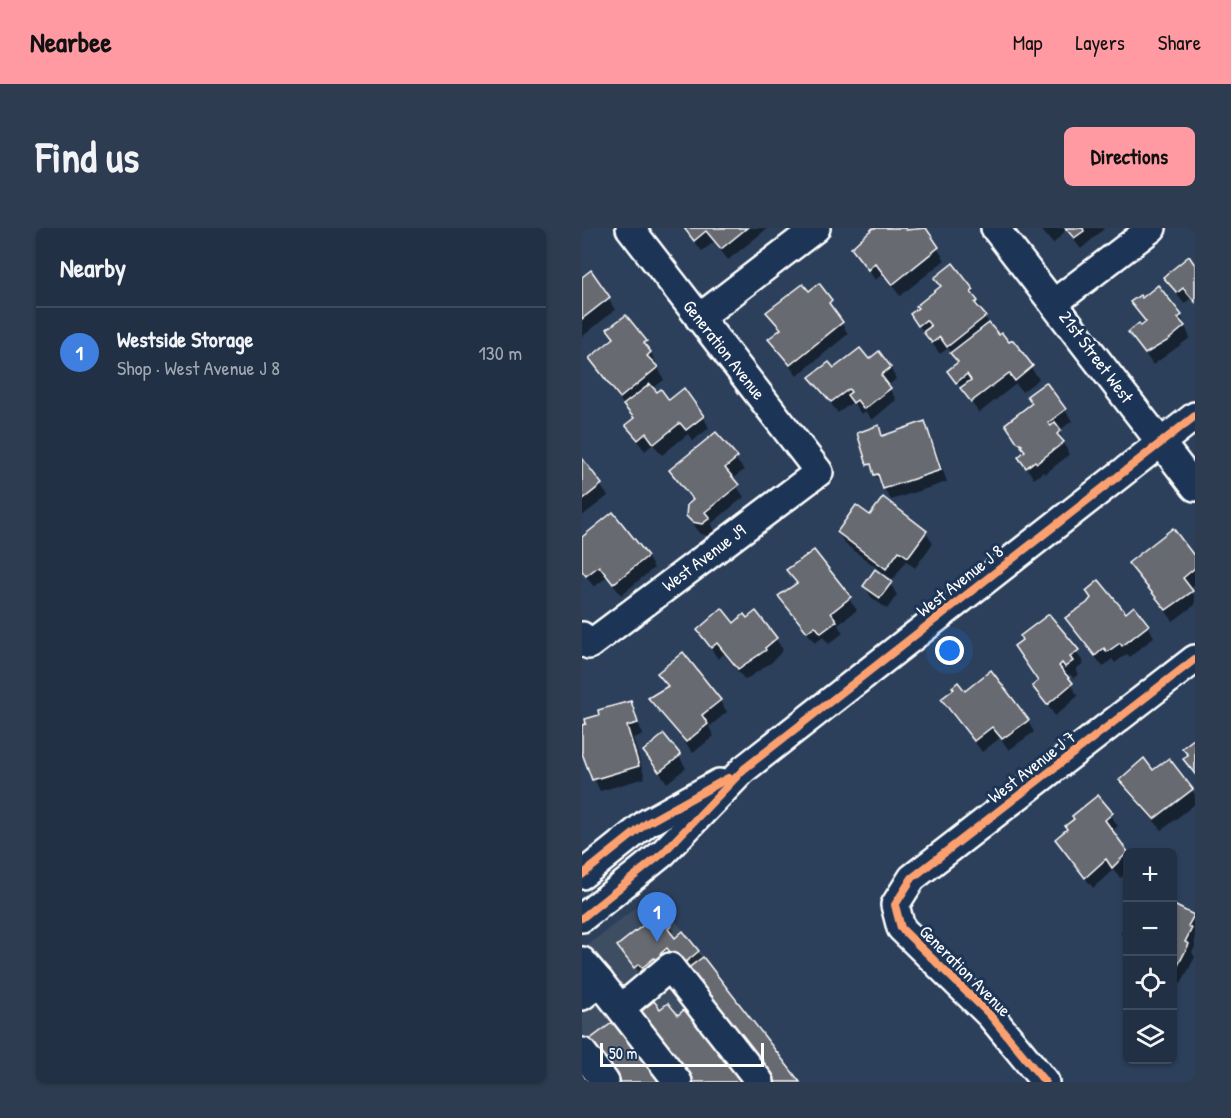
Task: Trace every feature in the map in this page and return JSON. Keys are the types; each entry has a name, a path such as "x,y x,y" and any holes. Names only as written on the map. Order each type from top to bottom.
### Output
{"street":[{"name":"Generation Avenue","path":"630,228 819,472"},
{"path":"699,318 816,228"},
{"name":"21st Street West","path":"995,228 1195,487"},
{"path":"1054,303 1152,228"},
{"name":"West Avenue J 8","path":"582,918 663,853 744,769 1195,416"},
{"name":"West Avenue J9","path":"586,641 819,472"},
{"name":"West Avenue J 7","path":"896,905 912,878 1195,659"},
{"name":"West Avenue J 8","path":"582,875 647,823 744,769"},
{"name":"Generation Avenue","path":"896,905 901,928 990,1015 1045,1082"},
{"path":"582,961 591,989 621,1008 678,1082"},
{"path":"621,1008 670,967 760,1082"},
{"path":"582,1053 605,1082"}],"shaded area":[{"path":"654,893 801,1082 582,1082 582,950"}],"building":[{"path":"684,228 747,228 721,249 706,231 694,241"},
{"path":"873,228 905,228 906,230 926,228 939,247 892,285 875,263 868,270 851,248"},
{"path":"1065,228 1083,228 1084,231 1074,238"},
{"path":"1189,256 1195,265 1195,302 1183,288 1177,293 1163,277"},
{"path":"953,263 974,290 971,292 978,301 975,303 986,316 947,347 940,337 932,343 923,332 931,326 926,320 918,326 910,314 918,308 916,306 941,286 934,278"},
{"path":"591,270 610,297 582,319 582,277"},
{"path":"819,283 832,300 829,303 843,322 790,365 768,339 781,329 766,312 803,284 809,291"},
{"path":"1158,285 1182,315 1178,318 1185,326 1167,341 1145,354 1128,332 1139,323 1141,326 1146,322 1130,302 1140,295 1142,298"},
{"path":"626,315 647,341 644,343 651,352 647,356 658,367 620,398 589,358 614,338 607,329"},
{"path":"989,323 999,335 1002,333 1009,342 1013,340 1033,366 1015,381 1009,373 971,402 960,388 971,380 967,374 956,383 947,371 958,362 950,353"},
{"path":"860,348 869,359 879,351 891,367 881,375 891,388 864,409 857,400 853,403 847,395 851,392 849,389 831,402 809,377 829,362 834,368"},
{"path":"1046,382 1066,409 1048,423 1051,426 1055,422 1061,430 1057,434 1064,442 1037,463 1035,461 1026,468 1018,457 1025,451 1005,424 1032,403 1027,396"},
{"path":"650,384 657,392 661,389 669,400 684,388 704,416 686,430 680,423 654,444 646,433 638,440 625,425 634,418 623,405"},
{"path":"925,421 941,470 883,489 878,474 874,475 871,464 867,465 857,433 879,425 882,436"},
{"path":"716,432 738,457 725,468 739,485 705,512 710,518 702,524 692,522 686,516 687,505 693,500 669,470"},
{"path":"582,458 602,484 582,500"},
{"path":"883,497 927,531 908,557 899,551 886,569 837,532 856,505 870,515"},
{"path":"613,512 648,556 613,584 599,566 586,576 582,571 582,537"},
{"path":"1173,528 1195,557 1195,568 1183,578 1193,591 1166,610 1128,563"},
{"path":"814,550 851,597 831,613 837,621 821,633 815,626 807,632 778,596 797,583 786,570"},
{"path":"875,569 892,582 880,598 863,586"},
{"path":"1099,580 1126,613 1134,606 1149,625 1122,646 1120,643 1107,652 1104,648 1095,656 1065,618 1087,603 1091,598 1086,591"},
{"path":"722,608 734,623 744,614 747,618 756,611 777,638 765,648 766,650 738,669 717,643 711,648 697,630"},
{"path":"1049,614 1079,650 1070,657 1073,661 1065,667 1062,663 1059,666 1073,683 1047,705 1032,686 1038,681 1014,646 1022,640 1020,636"},
{"path":"683,652 721,700 702,715 708,724 686,742 648,698 668,686 657,673"},
{"path":"991,670 1029,720 1002,739 992,727 974,741 941,699 954,689 952,687 958,682 965,691"},
{"path":"631,701 638,723 627,726 639,766 592,780 582,753 582,725 586,724 585,719 599,715 598,710"},
{"path":"664,734 681,755 659,772 643,751"},
{"path":"1195,738 1195,774 1183,759 1188,755 1182,748"},
{"path":"1144,758 1153,770 1169,758 1193,789 1154,819 1119,780"},
{"path":"1098,795 1113,813 1105,820 1125,848 1123,848 1123,857 1112,868 1106,859 1085,878 1055,839 1067,829 1065,826 1074,819 1072,816"},
{"path":"1177,906 1194,915 1188,926 1192,928 1185,942 1189,944 1177,967"},
{"path":"661,911 672,925 668,929 675,938 683,931 699,951 681,966 667,948 660,954 663,957 657,962 654,958 642,968 639,964 634,968 617,946"},
{"path":"703,957 800,1082 775,1082 687,969"},
{"path":"654,1001 660,1009 668,1003 678,1015 686,1008 743,1082 691,1082 638,1014"},
{"path":"613,1022 660,1082 621,1082 589,1040"}],"cycle path":[{"path":"582,918 663,853 744,769 1195,416"},
{"path":"1045,1082 990,1015 901,928 895,905 912,878 1195,659"},
{"path":"582,875 647,823 728,778"}],"place":[{"name":"Westside Storage","path":"657,942"}]}
